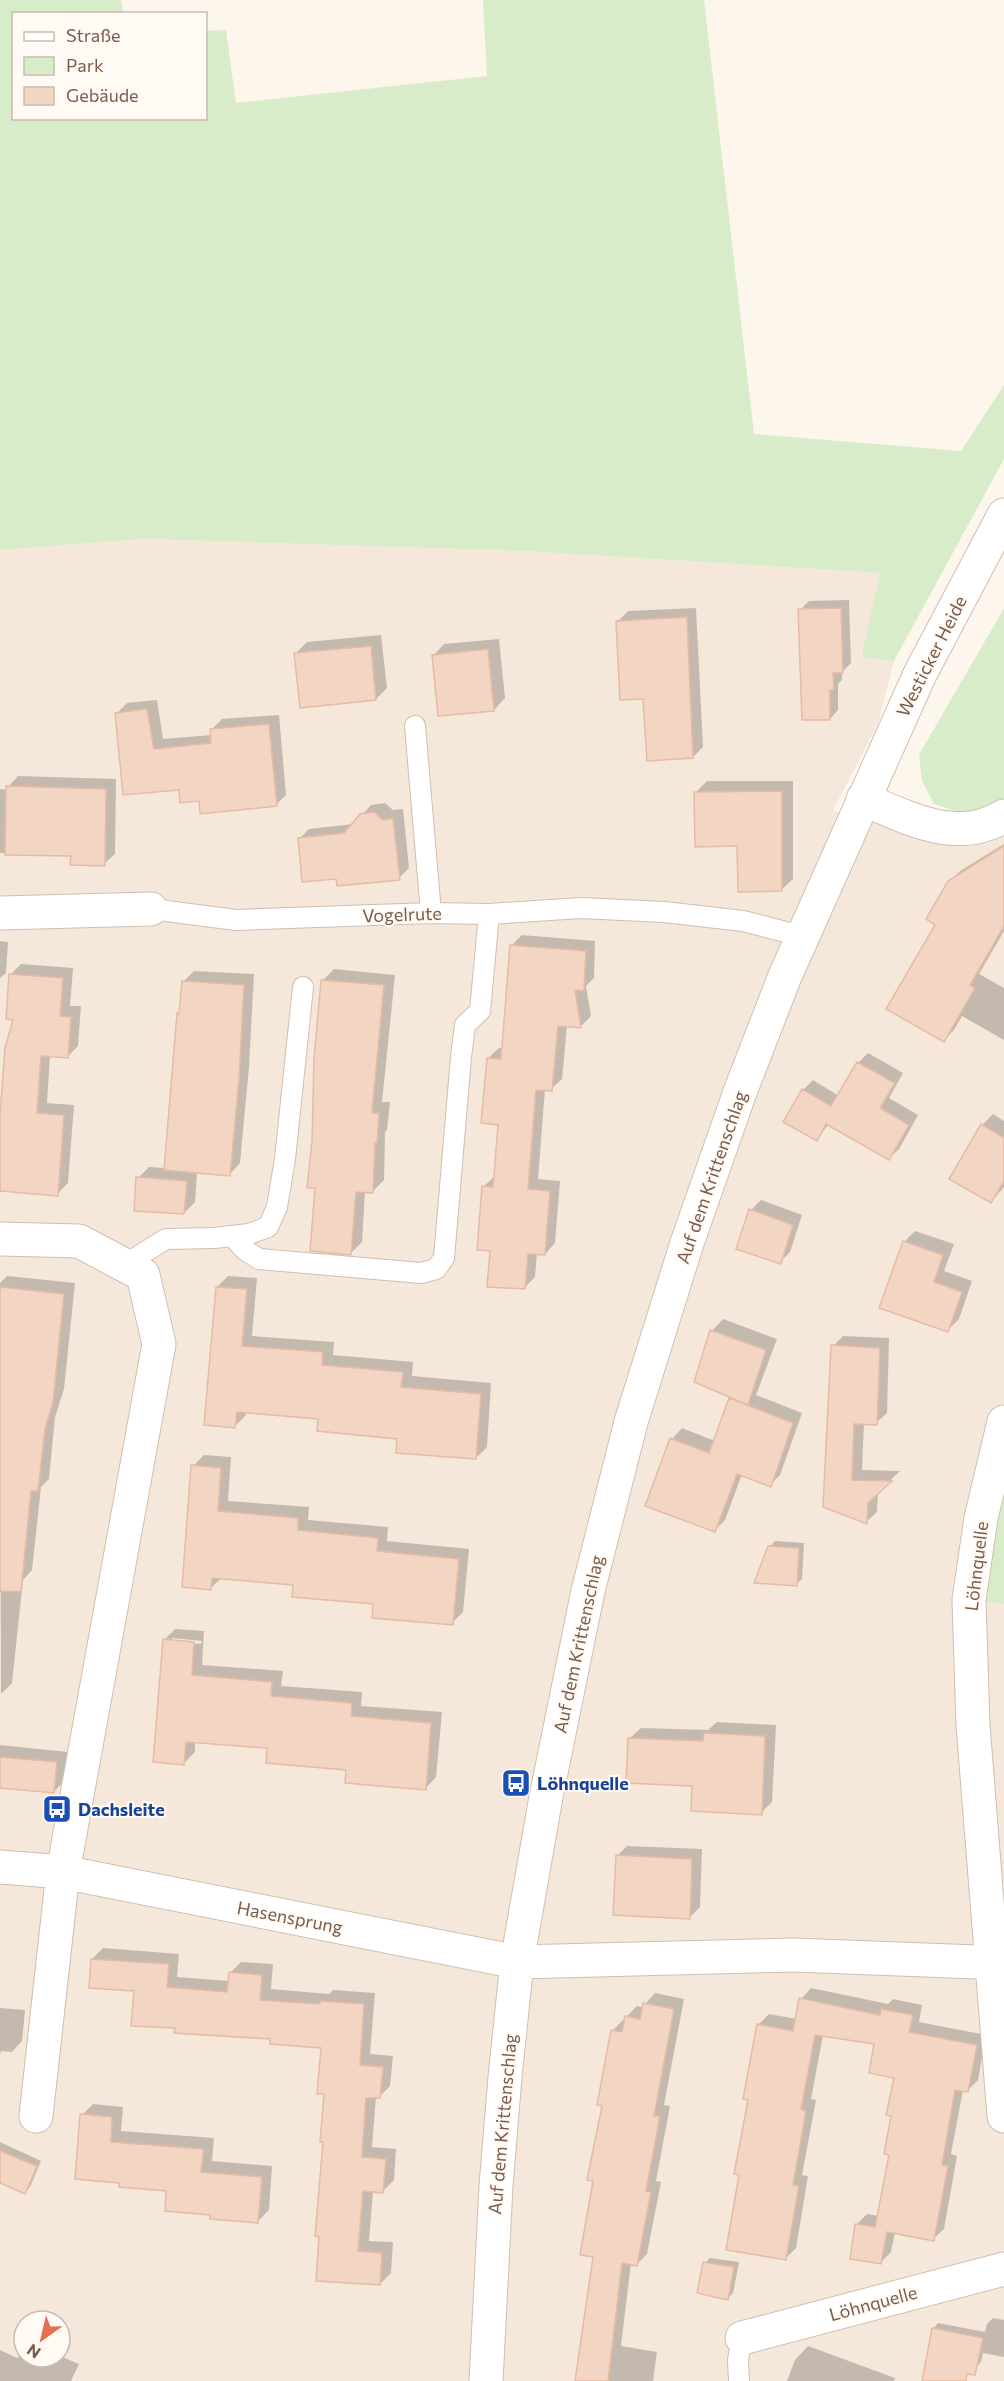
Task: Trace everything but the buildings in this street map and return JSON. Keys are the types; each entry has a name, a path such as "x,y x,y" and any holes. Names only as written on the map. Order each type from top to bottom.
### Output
{"street":[{"name":"Westicker Heide","path":"801,936 920,674 1004,515"},
{"path":"863,799 898,814 941,828 964,831 991,824 1004,816"},
{"name":"Vogelrute","path":"0,913 151,909"},
{"name":"Auf dem Krittenschlag","path":"486,2381 496,2186 518,1962 546,1797 588,1591 631,1422 690,1233 740,1092 801,936"},
{"path":"0,1239 79,1241 143,1275 159,1344 63,1872 36,2116"},
{"name":"Löhnquelle","path":"1004,1422 981,1518 969,1600 973,1725 998,1963 1004,2116"},
{"name":"Hasensprung","path":"0,1867 63,1872 518,1962"},
{"path":"518,1962 794,1955 998,1963"},
{"name":"Löhnquelle","path":"742,2338 1004,2269"}],"lane":[{"path":"415,726 431,913"},
{"name":"Vogelrute","path":"151,909 236,921 431,913 489,914 581,908 664,912 743,921 801,936"},
{"path":"231,1236 244,1250 259,1259 421,1273 436,1269 444,1258 465,1025 480,1011 489,914"},
{"path":"124,1265 166,1239 249,1234 268,1227 277,1207 285,1159 303,987"},
{"path":"739,2381 738,2360 742,2338"}],"shaded area":[{"path":"144,539 524,551 881,573 861,656 894,661 878,724 833,810 930,838 988,843 1004,832 1004,1439 969,1600 1004,1604 1004,2381 0,2381 0,550"}],"green space":[{"path":"0,0 121,0 123,12 12,12 12,120 207,120 207,31 226,30 236,103 487,76 483,0 704,0 754,434 961,451 1004,385 1004,459 894,661 861,657 880,573 524,551 144,539 0,550"},
{"path":"1004,608 1004,798 974,817 934,804 922,781 919,755"},
{"path":"1004,1466 1004,1604 986,1602 987,1562"}],"place":[{"name":"Löhnquelle","path":"516,1783"},
{"name":"Dachsleite","path":"57,1809"}]}
